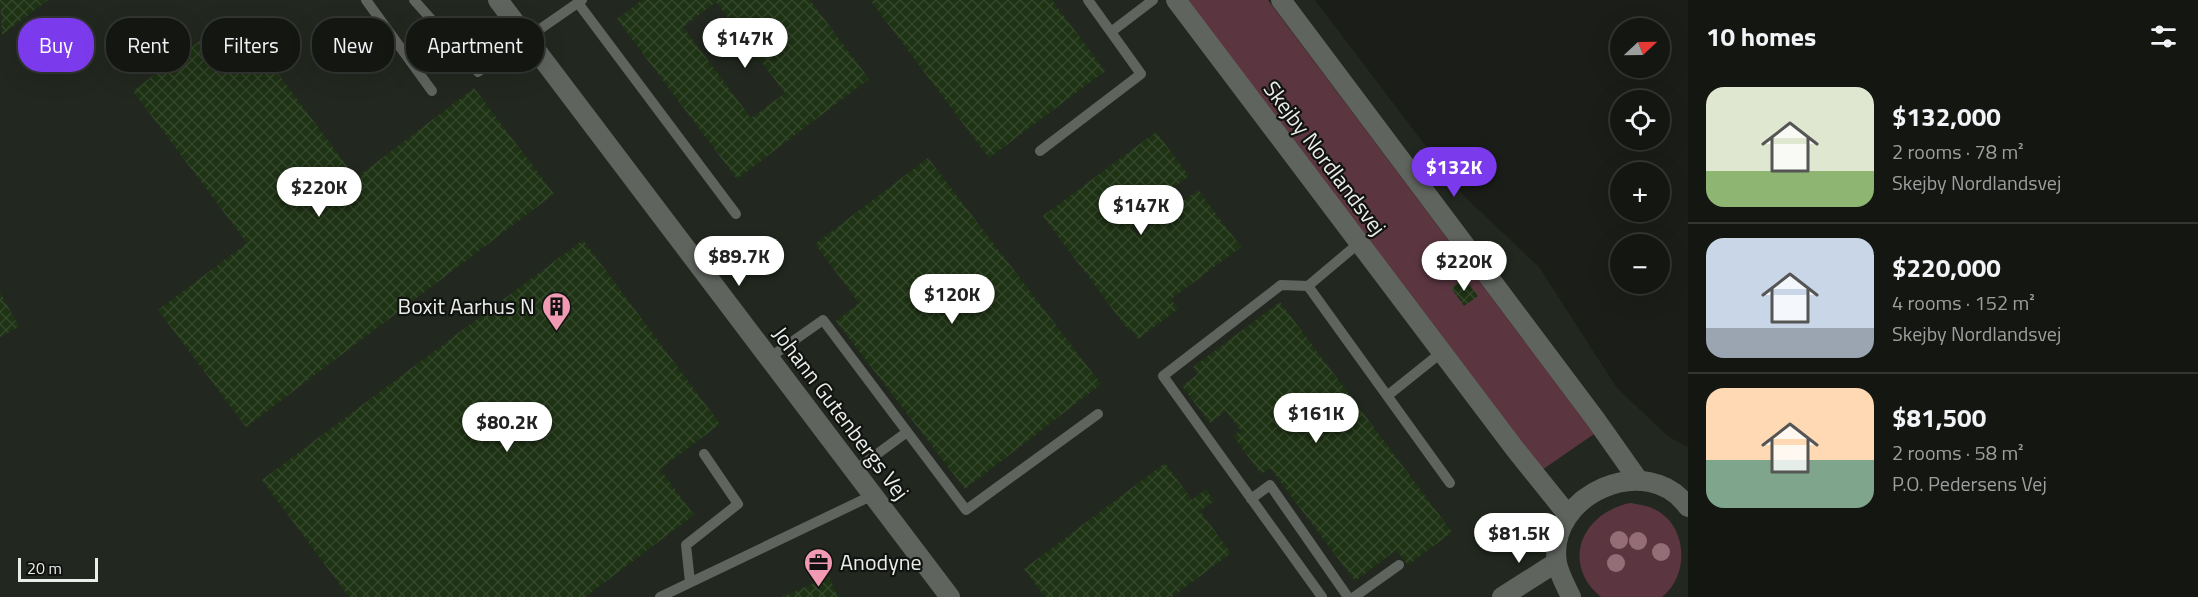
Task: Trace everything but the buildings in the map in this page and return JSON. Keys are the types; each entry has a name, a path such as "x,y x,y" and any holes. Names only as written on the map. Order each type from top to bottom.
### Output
{"street":[{"name":"Johann Gutenbergs Vej","path":"498,0 512,18"},
{"name":"Skejby Nordlandsvej","path":"1176,0 1568,515"},
{"path":"1281,0 1596,420 1639,481"},
{"name":"Johann Gutenbergs Vej","path":"544,61 950,597"},
{"path":"1571,597 1557,562 1559,537 1568,515 1582,500 1599,488 1619,482 1639,481 1665,488 1687,505"},
{"path":"1502,597 1557,562"}],"lane":[{"path":"366,0 432,91"},
{"path":"414,0 430,18"},
{"path":"1040,152 1141,74 1088,0"},
{"path":"1111,32 1153,0"},
{"path":"544,25 580,1 736,214"},
{"path":"1322,597 1163,376 1281,285 1308,286 1359,243"},
{"path":"1308,286 1450,483"},
{"path":"769,358 823,320 966,510 1098,414"},
{"path":"1387,396 1442,352"},
{"path":"854,471 908,432"},
{"path":"690,582 686,545 738,504 704,454"},
{"path":"1251,499 1270,485 1348,597"},
{"path":"660,597 873,495"},
{"path":"1354,597 1399,565"}],"shaded area":[{"path":"0,0 1315,0 1463,195 1539,267 1617,388 1669,437 1688,447 1688,597 0,597"},
{"path":"1187,0 1268,0 1594,434 1542,470"},
{"path":"1630,503 1646,506 1661,513 1676,531 1680,543 1680,567 1671,588 1662,597 1601,597 1589,584 1581,569 1582,541 1589,528 1599,517"}],"place":[{"name":"Boxit Aarhus N","path":"556,332"},
{"name":"Anodyne","path":"819,588"}]}
